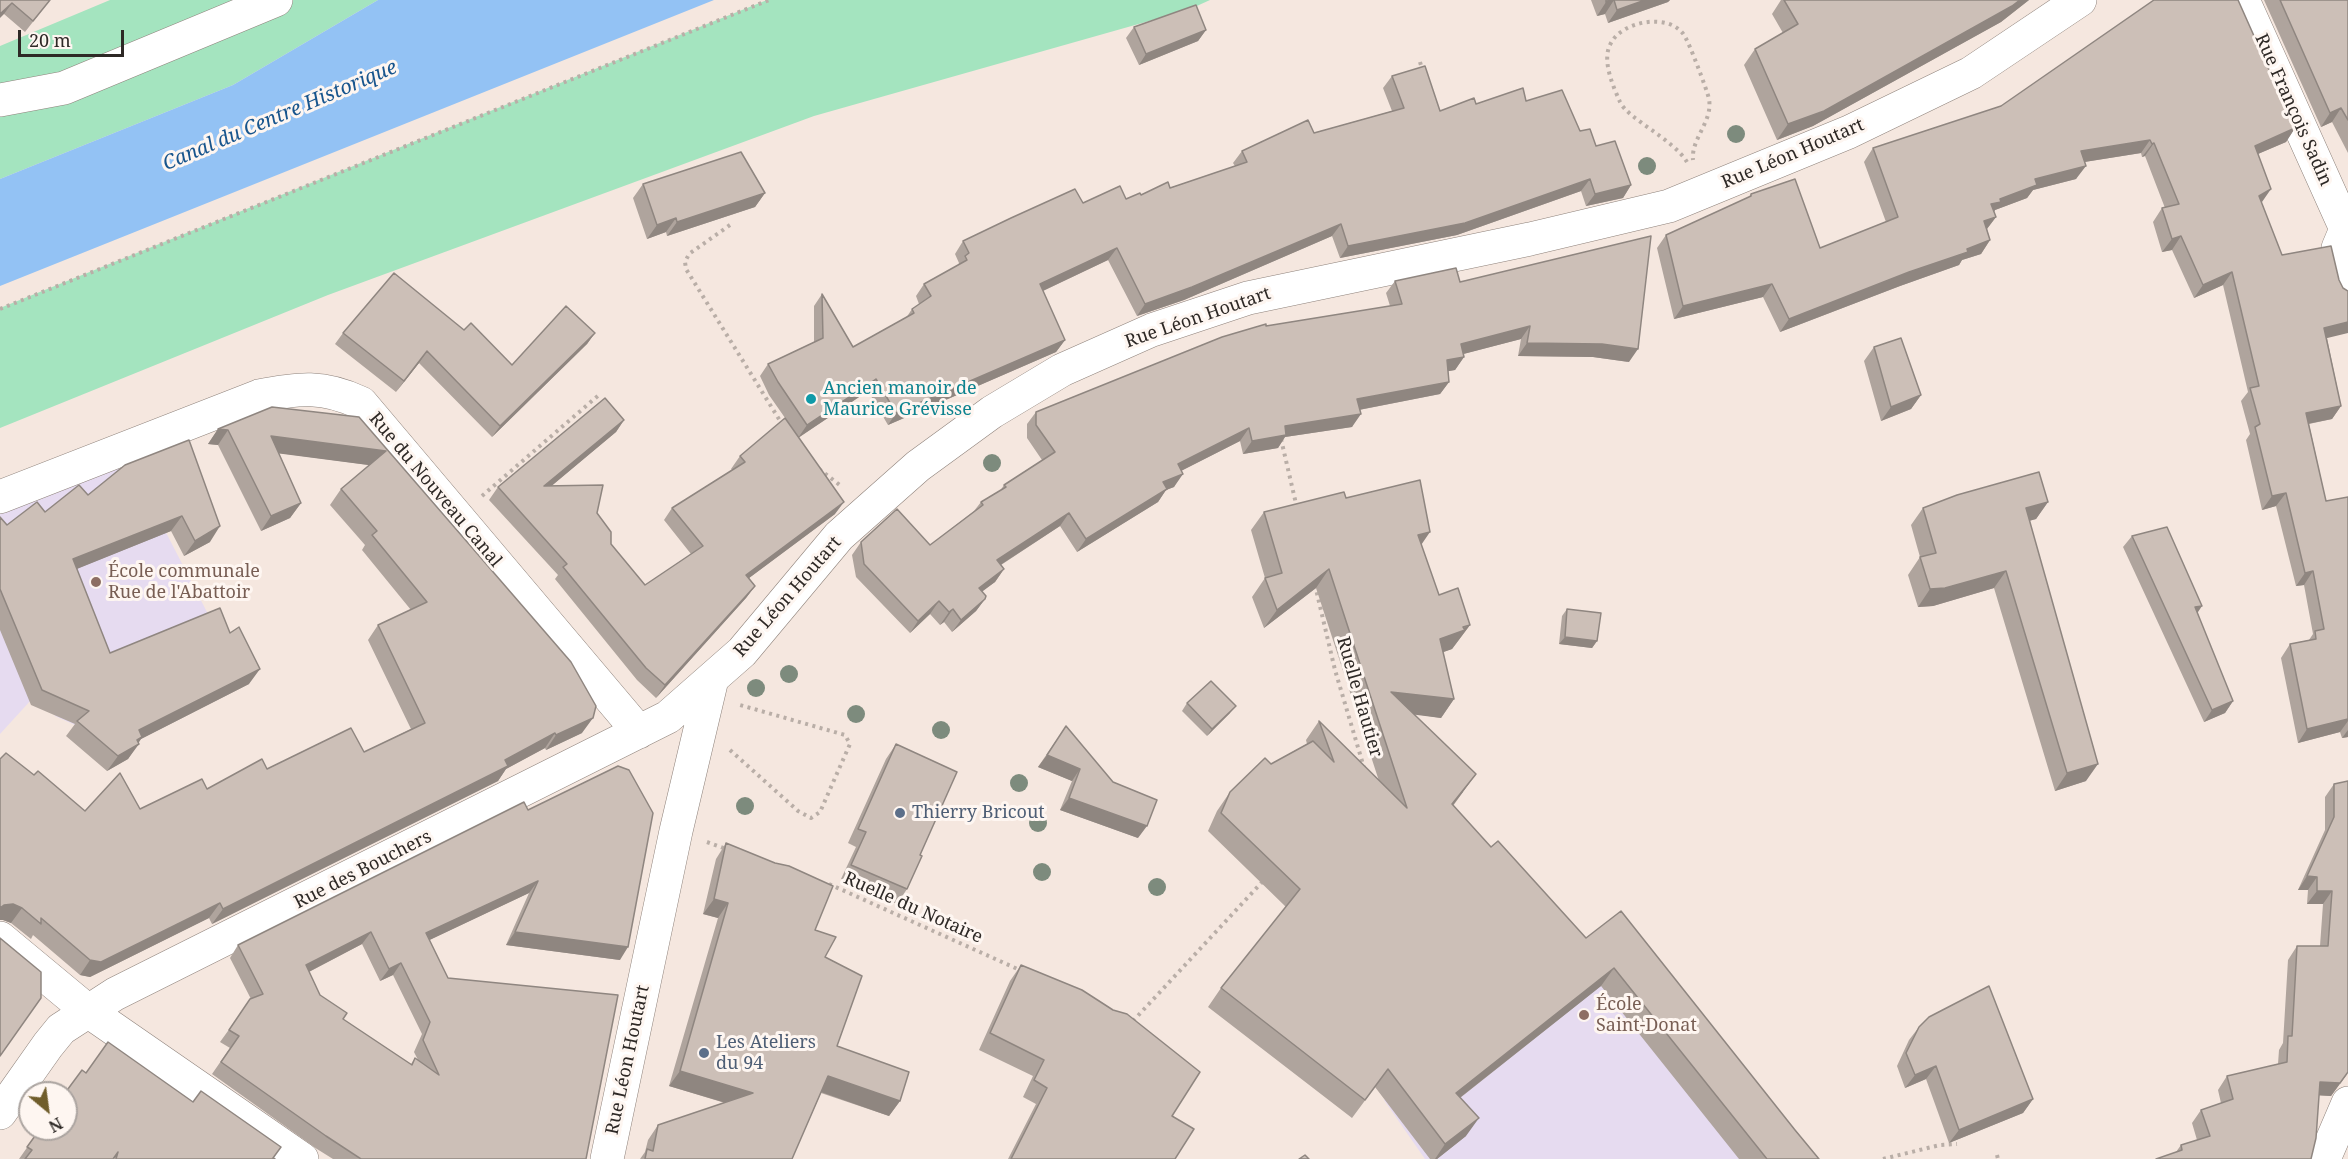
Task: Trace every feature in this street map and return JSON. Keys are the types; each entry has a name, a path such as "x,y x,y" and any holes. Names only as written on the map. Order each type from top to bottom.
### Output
{"street":[{"path":"0,100 64,88 276,0"},
{"name":"Rue Léon Houtart","path":"639,732 668,717 709,688 839,536 918,466 992,412 1062,370 1152,330 1258,296 1530,239 1669,206 1699,184 1849,132 1971,72 2080,0"},
{"name":"Rue François Sadin","path":"2243,0 2347,229 2338,248 2348,289"},
{"name":"Rue du Nouveau Canal","path":"0,497 258,396 290,390 340,393 361,403 639,732"},
{"name":"Rue Léon Houtart","path":"607,1159 676,831 709,688"},
{"name":"Rue des Bouchers","path":"0,1113 61,1029 115,994 639,732"},
{"path":"0,938 88,1011 302,1159"},
{"path":"2324,1159 2348,1103"}],"path":[{"path":"0,309 769,0"},
{"path":"1648,21 1670,24 1684,34 1709,100 1708,119 1693,155 1699,184 1680,151 1621,105 1606,60 1610,43 1624,30 1648,21"},
{"path":"1420,62 1424,73"},
{"path":"730,225 689,254 685,262 686,269 783,425"},
{"path":"458,517 600,394"},
{"path":"1280,435 1299,515"},
{"path":"813,464 843,488 865,513"},
{"name":"Ruelle Hautier","path":"1314,584 1335,670 1366,770 1358,778"},
{"path":"699,735 719,740 798,811 811,818 820,812 850,744 845,735 709,688"},
{"path":"676,831 731,850"},
{"path":"1123,1017 1134,1022 1270,874"},
{"name":"Ruelle du Notaire","path":"818,880 1025,973"},
{"path":"1883,1159 1940,1145 1957,1144"}],"shaded area":[{"name":"École communale Rue de l'Abattoir","path":"123,449 226,649 95,734 55,716 45,694 32,699 0,734 0,497"},
{"name":"École Saint-Donat","path":"1605,931 1791,1159 1425,1159 1384,1100"}],"green space":[{"path":"110,0 378,0 233,85 0,179 0,46"},
{"path":"767,0 1210,0 1188,10 814,116 328,295 0,428 0,308"}],"water":[{"name":"Canal du Centre Historique","path":"378,0 714,0 0,286 0,179 233,85"}],"building":[{"path":"0,0 50,0 33,21 12,3 0,14"},
{"path":"1614,0 1645,0 1617,10"},
{"path":"1784,0 2020,0 1824,111 1788,124 1755,49 1798,24"},
{"path":"2154,0 2238,0 2295,128 2255,146 2271,189 2259,196 2282,255 2331,246 2339,280 2343,288 2348,291 2348,322 2324,328 2341,406 2306,413 2326,501 2348,497 2348,719 2307,729 2290,644 2316,639 2315,631 2324,629 2313,571 2305,573 2286,493 2272,496 2255,427 2260,424 2250,388 2259,386 2232,272 2203,285 2181,236 2172,239 2162,208 2179,204 2154,143 2152,144 2150,140 2081,151 2086,166 2035,179 2037,185 2000,199 2001,202 1991,204 1996,217 1984,221 1990,240 1967,249 1968,252 1909,272 1789,319 1772,284 1683,306 1666,235 1751,196 1751,194 1795,179 1820,248 1898,217 1873,148 2001,106"},
{"path":"2280,0 2348,0 2348,120 2341,108 2330,113"},
{"path":"1196,5 1206,30 1146,54 1134,27"},
{"path":"1425,66 1440,111 1474,98 1476,104 1523,88 1526,101 1562,90 1580,131 1590,129 1596,146 1615,141 1631,185 1595,194 1590,179 1465,223 1348,246 1341,224 1192,287 1145,304 1117,248 1040,284 1065,340 896,413 876,379 807,425 768,364 823,338 822,294 853,347 914,313 912,309 931,296 924,284 967,260 965,256 969,253 963,241 1075,189 1083,203 1120,186 1126,199 1140,193 1141,195 1168,182 1170,188 1247,162 1242,151 1308,120 1314,133 1404,108 1392,76"},
{"path":"741,152 765,193 677,222 676,218 657,225 643,184"},
{"path":"1651,236 1638,349 1602,344 1527,343 1530,326 1461,344 1464,357 1447,360 1449,382 1357,399 1361,414 1285,426 1286,435 1252,441 1249,428 1178,464 1183,474 1163,482 1167,489 1086,539 1069,513 997,560 1004,569 979,588 986,596 985,599 961,620 953,609 949,612 939,601 918,621 864,564 861,542 897,509 930,545 983,505 981,502 1055,452 1036,425 1036,412 1222,337 1266,324 1266,326 1402,304 1395,281 1456,268 1460,282"},
{"path":"394,273 464,330 471,323 512,365 566,306 595,333 500,426 427,351 404,381 343,333"},
{"path":"1901,338 1921,395 1891,407 1874,347"},
{"path":"605,398 624,420 544,486 603,485 597,513 611,532 611,544 645,585 703,546 672,508 745,462 740,456 785,418 844,502 746,575 755,586 665,685 646,668 563,567 567,564 498,487"},
{"path":"272,407 359,417 571,662 596,706 593,718 556,735 555,733 505,760 508,766 223,909 220,903 101,962 90,960 41,918 41,924 22,908 13,904 0,908 0,759 6,753 34,775 38,771 85,811 120,773 140,809 202,779 207,789 262,759 267,769 351,728 364,752 425,723 378,625 427,602 372,535 377,531 341,489 386,451 271,436 301,503 271,516 228,430 218,429"},
{"path":"189,440 220,526 195,541 182,516 73,559 110,653 220,608 230,633 239,627 260,669 139,730 142,737 137,740 139,744 118,756 77,721 89,711 42,690 0,589 0,517 7,525 37,502 45,512 79,485 88,495 125,465"},
{"path":"2039,472 2048,502 2026,508 2098,764 2067,773 2006,571 1945,588 1930,589 1920,557 1936,553 1923,508 1957,495"},
{"path":"1420,480 1430,532 1418,535 1439,595 1458,588 1470,625 1463,627 1465,630 1440,639 1454,699 1391,692 1476,774 1452,804 1491,847 1498,841 1586,938 1621,911 1819,1159 1767,1159 1614,968 1456,1093 1479,1118 1445,1144 1388,1069 1365,1100 1221,988 1300,889 1221,813 1230,792 1265,758 1271,764 1313,741 1334,762 1319,721 1407,808 1329,569 1277,610 1265,578 1282,573 1264,512 1344,492 1346,498"},
{"path":"2167,527 2202,606 2195,607 2233,701 2212,710 2132,536"},
{"path":"1567,609 1601,613 1597,641 1565,637"},
{"path":"1211,681 1236,706 1212,729 1187,703"},
{"path":"1066,726 1113,782 1157,800 1147,826 1069,798 1080,769 1047,755"},
{"path":"896,744 957,772 907,889 851,865 866,832 858,829"},
{"path":"618,766 629,770 653,813 628,947 515,932 538,881 426,933 448,978 618,995 586,1159 361,1159 221,1062 239,1036 229,1030 250,999 263,994 238,945 524,802 528,810","holes":["371,932 389,969 401,963 430,1022 423,1040 439,1075 415,1058 412,1065 343,1019 347,1013 320,995 306,965"]},
{"path":"2348,781 2348,1072 2340,1083 2320,1082 2316,1138 2311,1159 2156,1159 2182,1150 2181,1145 2210,1136 2201,1110 2233,1099 2227,1076 2287,1062 2288,1036 2292,1036 2297,946 2328,946 2332,891 2317,891 2317,877 2307,876 2334,817 2334,784"},
{"path":"726,843 775,863 789,866 833,886 815,930 836,937 825,957 862,976 837,1046 909,1072 900,1101 828,1076 792,1159 645,1159 647,1149 653,1151 658,1125 753,1093 680,1071 728,903 714,899"},
{"path":"0,938 41,972 41,998 0,1056"},
{"path":"1021,965 1082,990 1113,1010 1127,1014 1200,1072 1172,1116 1194,1129 1175,1159 1011,1159 1047,1088 1034,1080 1044,1060 990,1033"},
{"path":"1989,986 2033,1099 1959,1130 1936,1066 1915,1075 1906,1053 1919,1027 1929,1017"},
{"path":"108,1042 193,1102 201,1091 281,1147 273,1158 275,1159 116,1159 118,1152 113,1159 25,1159 32,1150 27,1147 31,1141 78,1141 78,1081 74,1081 82,1070 86,1073"}],"place":[{"name":"Ancien manoir de Maurice Grévisse","path":"811,399"},
{"name":"École communale Rue de l'Abattoir","path":"96,582"},
{"name":"Thierry Bricout","path":"900,813"},
{"name":"École Saint-Donat","path":"1584,1015"},
{"name":"Les Ateliers du 94","path":"704,1053"}]}
